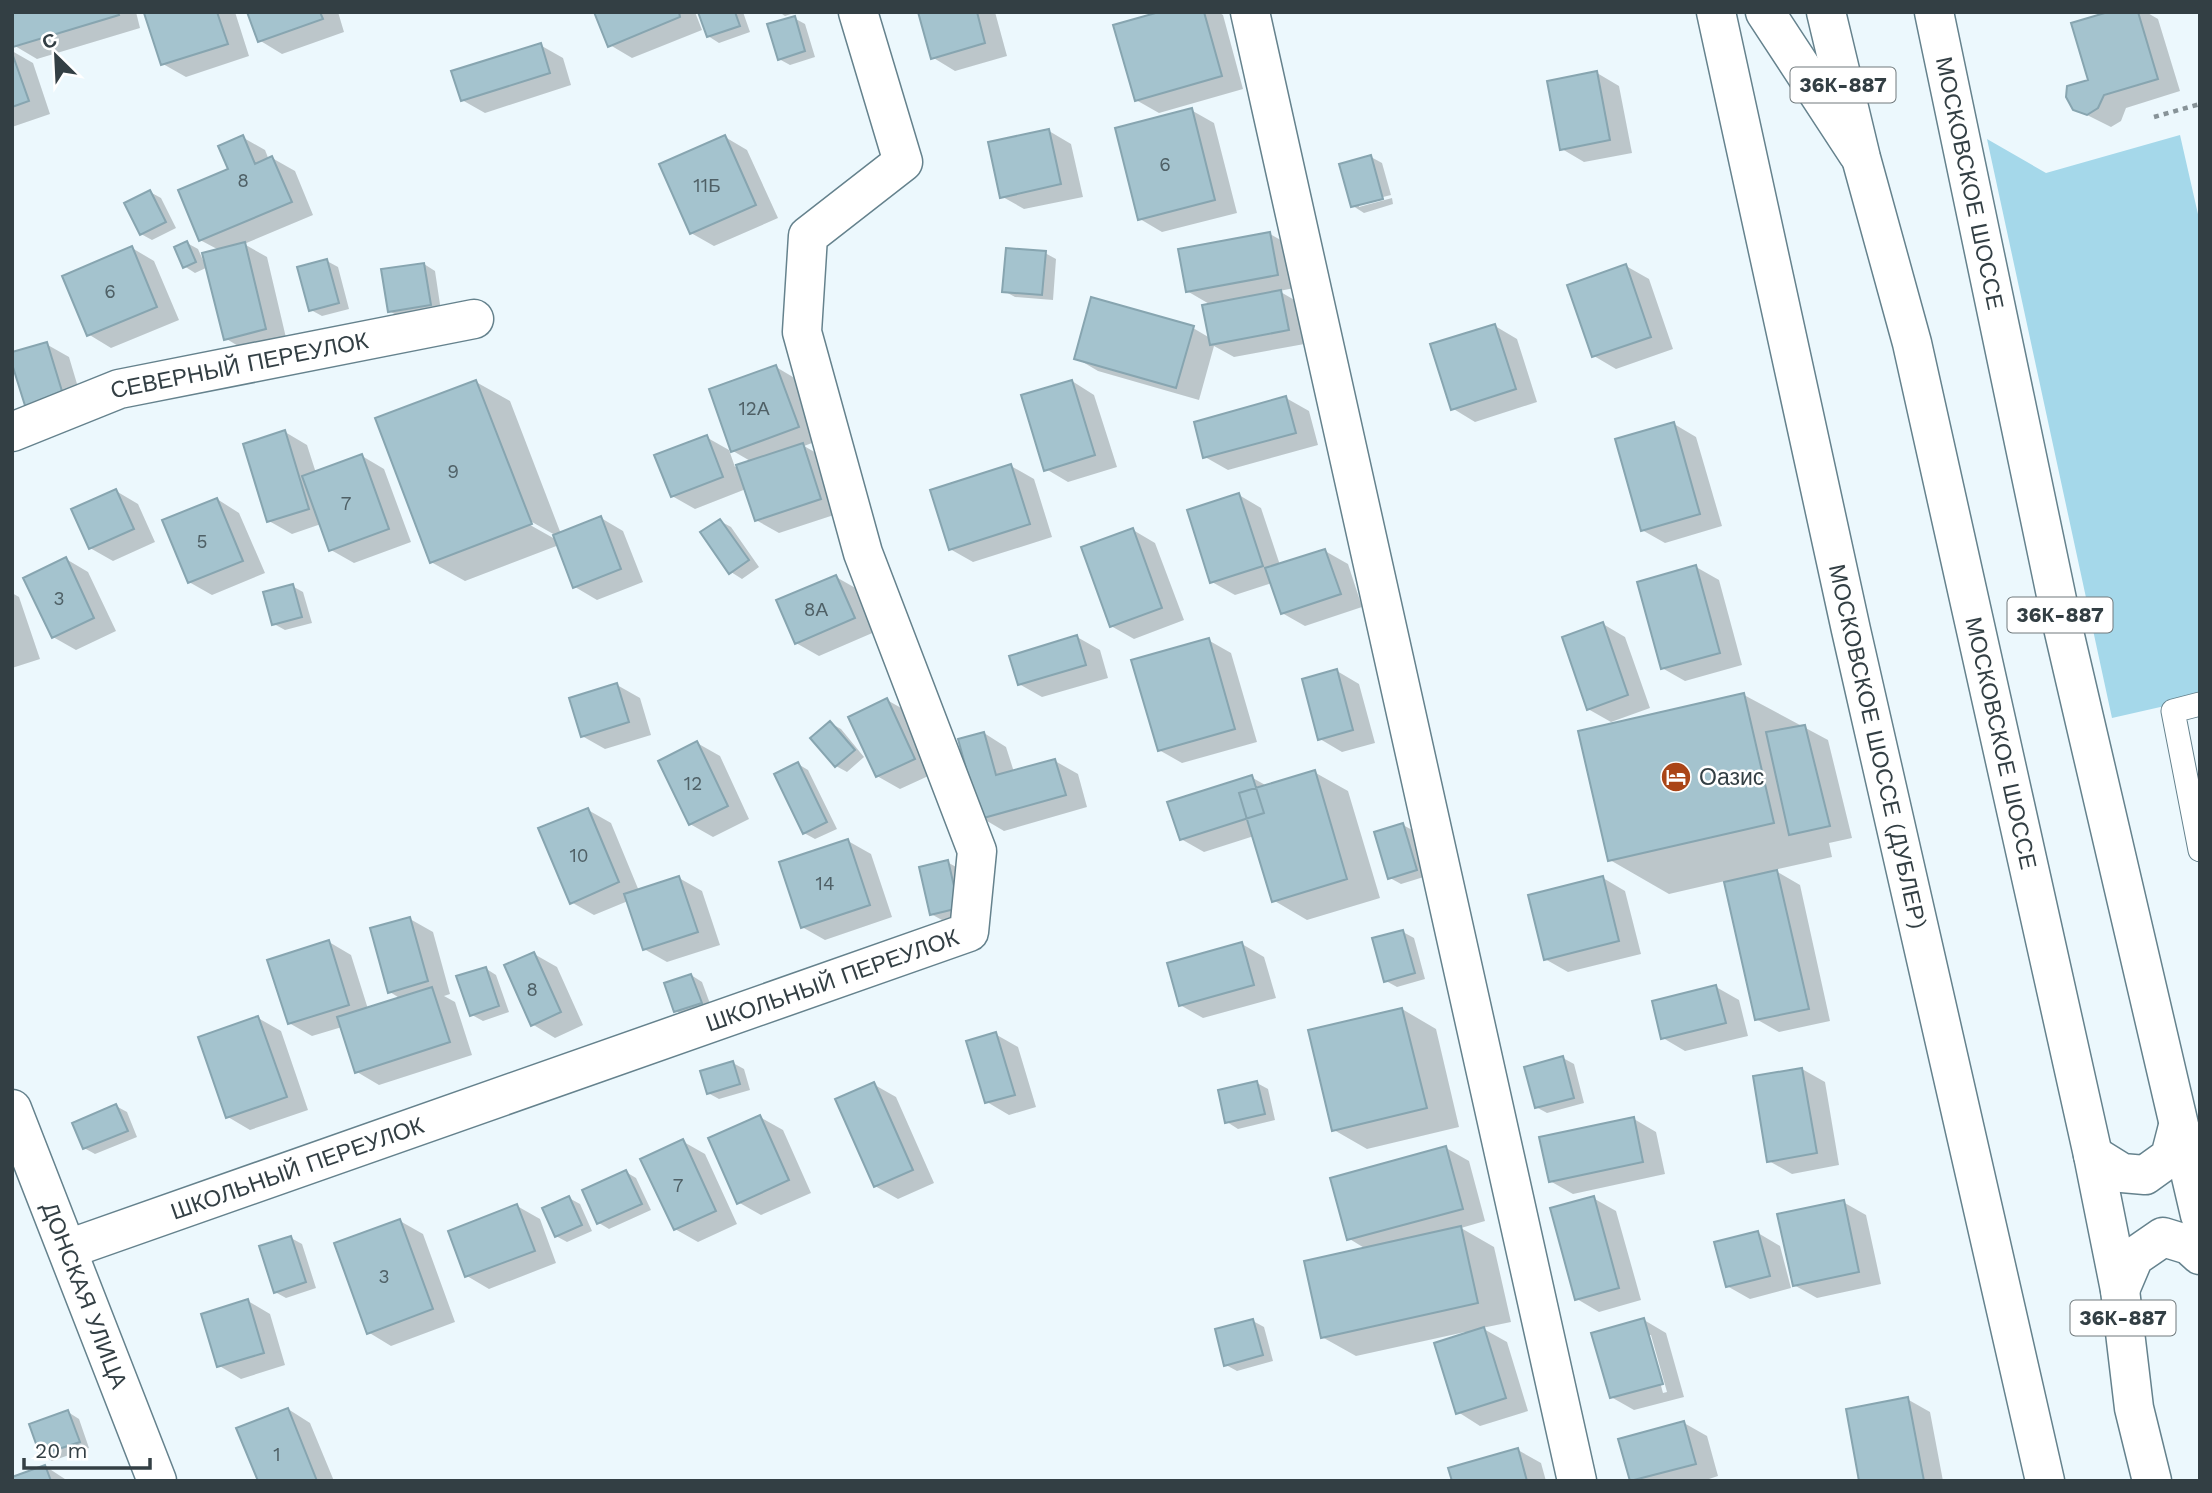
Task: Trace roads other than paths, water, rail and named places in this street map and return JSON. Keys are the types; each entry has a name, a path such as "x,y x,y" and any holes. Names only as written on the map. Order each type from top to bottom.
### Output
{"street":[{"name":"ШКОЛЬНЫЙ ПЕРЕУЛОК","path":"68,1249 969,932 977,851 863,553 802,332 808,236 903,162 858,12"},
{"path":"1251,12 1577,1481"},
{"name":"МОСКОВСКОЕ ШОССЕ (ДУБЛЕР)","path":"1716,12 1850,630 2045,1481"},
{"path":"1765,12 1860,158"},
{"name":"МОСКОВСКОЕ ШОССЕ","path":"1826,12 1860,158 1912,343 2093,1155 2120,1290 2134,1408 2152,1481"},
{"name":"МОСКОВСКОЕ ШОССЕ","path":"1934,12 2061,619 2200,1215"},
{"name":"СЕВЕРНЫЙ ПЕРЕУЛОК","path":"12,432 119,388 474,319"},
{"name":"ДОНСКАЯ УЛИЦА","path":"12,1109 157,1481"},
{"path":"2093,1155 2122,1173 2145,1175 2169,1157 2178,1126"},
{"path":"2120,1290 2134,1257 2163,1237 2189,1245 2200,1255"}],"lane":[{"path":"2200,704 2173,712 2200,850"}],"place":[{"name":"Оазис","path":"1676,777"}]}
